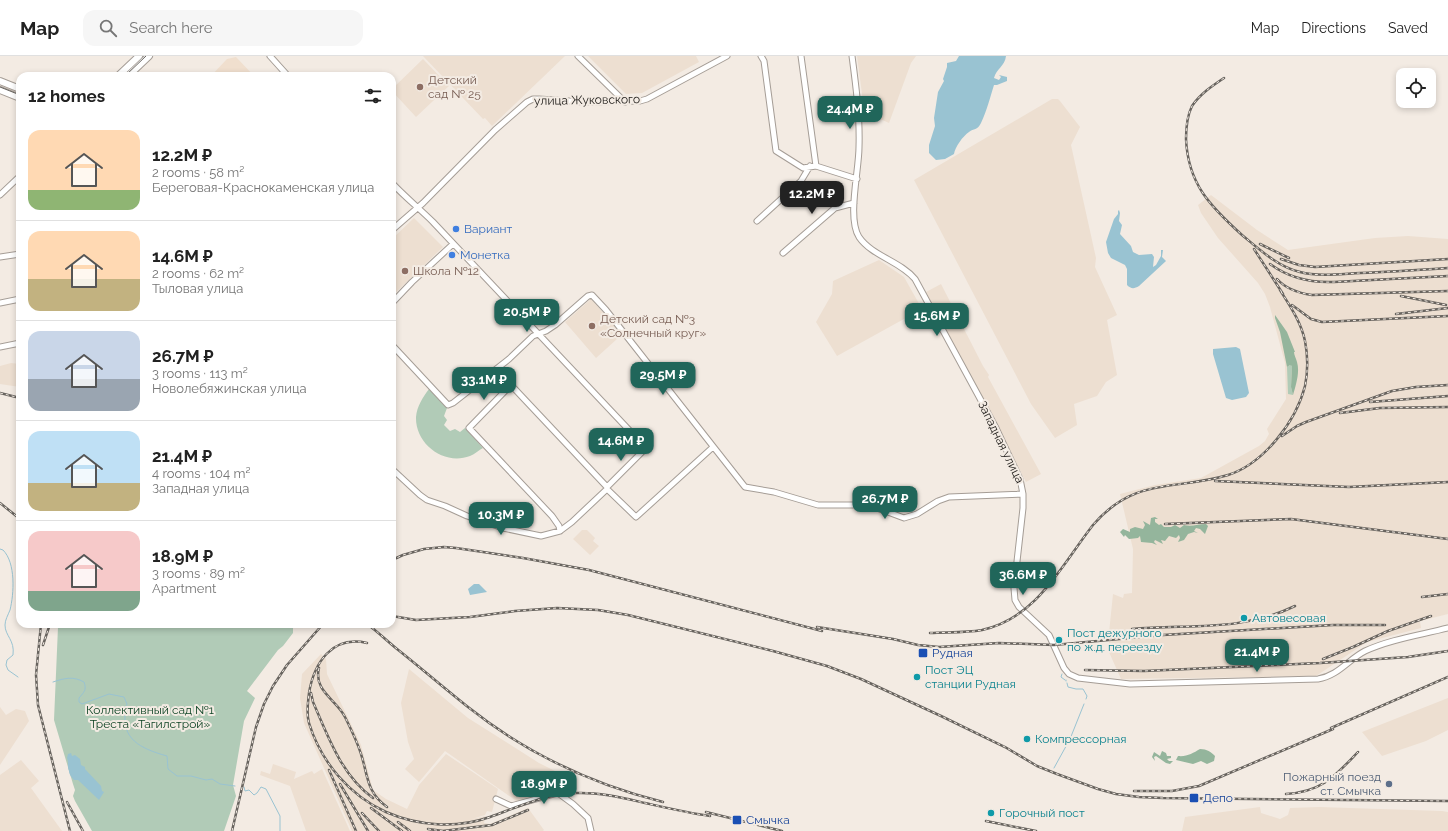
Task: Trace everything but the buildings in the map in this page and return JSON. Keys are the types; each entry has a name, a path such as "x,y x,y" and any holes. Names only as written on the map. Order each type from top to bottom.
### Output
{"main road":[{"path":"122,72 139,56"},
{"path":"132,72 149,56"},
{"path":"0,81 16,87"},
{"path":"0,90 16,96"}],"street":[{"path":"270,56 284,72"},
{"path":"578,56 625,102"},
{"name":"улица Жуковского","path":"396,226 423,202 507,118 527,102 533,99 625,102 640,101 727,56"},
{"path":"761,56 764,61 776,151 803,168 816,166 857,179"},
{"path":"801,56 816,166"},
{"name":"Западная улица","path":"852,56 858,115 859,147 854,203 855,228 861,240 870,248 902,267 912,275 996,428 1020,479 1023,494 1014,588 1016,600 1023,612 1050,636 1062,665 1067,672 1078,678 1113,683 1140,684 1318,679 1333,674 1366,651 1388,643 1448,628"},
{"path":"757,221 801,181 810,166"},
{"path":"0,195 16,180"},
{"path":"396,187 539,333 646,448 572,522 560,531 541,536 503,528 467,516 424,498 396,473"},
{"path":"783,252 836,208 854,203"},
{"path":"396,299 453,244"},
{"path":"0,257 16,255"},
{"path":"396,348 448,405 509,359 533,336 546,331 555,325 588,296 592,295 745,486 774,492 818,505 861,505 877,508 904,518 917,514 938,500 949,497 1023,494"},
{"path":"0,303 16,300"},
{"path":"0,347 16,344"},
{"path":"560,531 559,526 552,516 469,428 511,385 636,517 713,447"},
{"path":"496,799 511,806 558,793 588,818 591,831"}],"shaded area":[{"path":"423,56 565,56 492,126 485,118 483,119"},
{"path":"588,56 696,56 699,62 642,93 626,94"},
{"path":"857,56 916,56 911,63 889,123 867,113 864,109"},
{"path":"236,57 250,72 215,72 227,59"},
{"name":"Детский сад № 25","path":"423,59 449,86 416,117 396,95 396,85"},
{"path":"1052,99 1058,99 1060,101 1080,127 1071,145 1096,258 1095,267 1117,315 1107,320 1117,375 1106,382 1097,396 1074,404 1077,425 1055,438 1031,404 914,180"},
{"path":"1211,195 1257,230 1288,250 1375,238 1408,236 1448,239 1448,614 1420,621 1421,628 1367,642 1316,676 1121,679 1109,652 1109,633 1113,594 1123,598 1124,594 1132,593 1133,549 1120,494 1155,485 1201,478 1259,446 1265,441 1269,434 1267,429 1286,399 1285,363 1270,307 1265,294 1258,283 1218,238 1201,213 1198,205"},
{"name":"Школа №12","path":"414,218 443,247 396,292 396,235"},
{"path":"879,260 904,277 922,309 837,356 816,322 832,294 833,281"},
{"path":"941,284 989,375 988,377 1041,474 1026,482 926,292"},
{"name":"Детский сад №3 «Солнечный круг»","path":"591,299 619,331 614,335 617,339 596,358 565,322"},
{"path":"11,363 16,364 16,386 0,384 0,366"},
{"path":"582,530 587,530 595,538 593,541 599,546 590,555 573,539"},
{"path":"321,654 326,659 327,674 361,745 373,790 386,799 407,809 419,785 446,754 498,789 492,812 487,811 485,815 472,819 486,816 484,823 490,824 528,808 544,830 352,831 304,723 300,698 302,674"},
{"path":"409,669 468,718 539,763 569,778 563,792 553,788 550,793 518,802 445,751 419,782 405,769 414,759 408,742 401,703"},
{"path":"1448,698 1448,730 1426,741 1382,756 1362,732"},
{"path":"0,707 6,715 16,709 25,711 29,721 0,765"},
{"path":"21,760 39,781 31,788 62,831 0,831 0,775"},
{"path":"273,764 296,772 294,779 312,771 314,774 322,769 350,831 306,831 290,786 260,775 261,771 270,774"},
{"path":"1260,807 1261,813 1280,819 1288,815 1290,808 1319,807 1442,811 1448,812 1448,831 1182,831 1185,817"}],"green space":[{"path":"1275,315 1287,332 1295,352 1298,370 1293,395 1291,387 1292,366 1290,365 1287,367"},
{"path":"1290,365 1292,366 1291,387 1293,395 1288,394 1287,367"},
{"path":"429,389 447,408 444,416 447,420 444,425 450,431 455,429 460,432 465,428 483,448 470,456 450,458 441,455 426,444 420,436 416,417 419,405"},
{"path":"1155,517 1158,519 1155,519 1155,522 1164,527 1171,527 1175,525 1180,528 1184,525 1190,526 1206,524 1208,526 1205,534 1200,529 1196,528 1194,531 1198,533 1194,532 1188,534 1184,540 1178,542 1180,538 1179,535 1176,538 1169,536 1165,541 1161,540 1163,544 1155,540 1154,542 1157,545 1141,542 1140,536 1138,538 1129,539 1125,535 1124,537 1120,532 1123,529 1130,532 1130,529 1135,527 1143,529 1145,525 1143,521 1150,525 1151,518"},
{"name":"Коллективный сад №1 Треста «Тагилстрой»","path":"58,628 293,628 293,633 247,691 255,698 244,721 233,785 236,796 224,831 92,831 73,796 75,790 54,720"},
{"path":"1200,749 1207,750 1212,753 1215,756 1214,761 1207,764 1201,761 1193,764 1176,760 1178,756 1187,755"},
{"path":"1162,751 1166,753 1167,756 1171,756 1171,758 1167,759 1169,761 1173,761 1170,764 1156,756 1154,757 1155,761 1152,757 1154,752 1160,756"}],"water":[{"path":"959,56 1006,56 994,78 999,80 1001,77 999,75 1007,77 1007,81 994,85 981,123 978,127 964,136 954,154 945,159 936,160 929,153 929,145 935,126 934,118 938,92 944,81 943,79 947,63 956,61"},
{"path":"1119,210 1119,221 1122,225 1120,234 1131,246 1133,252 1139,255 1152,254 1154,257 1153,267 1156,265 1161,256 1161,250 1163,250 1162,257 1166,261 1139,286 1134,288 1127,285 1127,269 1125,265 1111,258 1108,253 1106,242 1114,219"},
{"path":"1236,347 1240,349 1249,393 1246,397 1232,400 1226,398 1213,354 1213,349"},
{"path":"474,584 479,584 487,592 470,595 468,589"},
{"path":"71,753 72,756 75,755 80,759 81,765 85,767 85,769 101,786 102,791 104,792 99,800 78,780 74,780 71,776 68,769 67,758 68,754"}],"waterway":[{"path":"0,549 3,550 7,556 12,570 13,579 10,610 5,625 5,629 13,646 13,655 7,660 6,665 8,670 18,677"},
{"path":"1062,674 1061,677 1065,680"},
{"path":"53,682 69,678 84,682 85,689 79,698 79,702 82,704 109,694 124,697 127,704 125,707 125,725 128,732 137,744 151,751 167,756 168,769 177,776 191,776 206,780 212,779 220,784 235,786"},
{"path":"1067,683 1068,687 1083,689 1087,696 1086,699"},
{"path":"1054,768 1070,739 1084,704"},
{"path":"244,787 245,791 249,790 254,795 261,787 266,789 280,816 280,831"}],"tram line":[{"path":"129,72 146,56"},
{"path":"0,87 16,93"}],"railway":[{"path":"1224,78 1202,94 1192,106 1189,114 1186,139 1191,169 1196,182 1211,204 1242,235 1262,252 1276,262 1292,270 1307,274 1330,275 1448,268"},
{"path":"1260,244 1289,258"},
{"path":"1254,249 1283,294"},
{"path":"1281,259 1299,265 1315,267 1448,259"},
{"path":"1270,264 1277,269 1300,279 1317,282 1448,276"},
{"path":"1277,279 1293,290 1312,295 1448,291"},
{"path":"930,633 982,630 1001,624 1018,614 1033,602 1046,588 1093,525 1109,509 1124,499 1140,492 1156,488 1209,480 1228,475 1254,462 1276,440 1294,414 1301,400 1307,375 1307,352 1301,327 1280,290"},
{"path":"1401,296 1446,305"},
{"path":"1292,305 1311,319 1322,322 1448,316"},
{"path":"1396,314 1448,308"},
{"path":"1282,436 1306,422 1392,391 1416,387 1448,385"},
{"path":"0,393 16,397"},
{"path":"1370,402 1448,396"},
{"path":"1340,413 1380,408 1448,407"},
{"path":"1215,481 1349,487 1448,482"},
{"path":"0,503 16,516"},
{"path":"1165,524 1291,519 1448,539"},
{"path":"396,558 424,549 444,547 523,558 589,570 822,631"},
{"path":"1422,597 1448,594"},
{"path":"1132,629 1235,623 1255,620 1295,606"},
{"path":"396,617 416,620 470,617 515,611 557,608 598,610 628,615 827,666 861,679 941,716 1005,747 1037,766 1098,789 1116,794 1163,798 1448,801"},
{"path":"1323,659 1388,631 1431,616"},
{"path":"817,627 893,639 918,645 939,647 999,643 1054,645 1163,635 1333,625 1385,625"},
{"path":"41,628 36,675 38,705 70,831"},
{"path":"43,645 49,628"},
{"path":"232,831 256,727 264,704 273,686 287,665 319,628"},
{"path":"372,628 490,724 536,753 610,786 663,802"},
{"path":"367,643 344,643 335,647 320,662 311,682 308,716 314,737 321,751 338,776 360,796 386,812 398,817 424,823 464,823 490,817 543,798 565,794 593,793 710,816"},
{"path":"1085,670 1144,671 1320,663 1408,657 1448,651"},
{"path":"319,668 319,683 322,689 345,717 354,735 371,789 380,801 387,807"},
{"path":"1331,728 1448,677"},
{"path":"311,693 313,702 324,728 344,766 352,778 373,798"},
{"path":"1134,791 1172,791 1199,786 1333,729"},
{"path":"1286,794 1298,793 1319,786 1335,775 1358,752"},
{"path":"329,770 356,831"},
{"path":"340,784 368,831"},
{"path":"67,802 83,831"},
{"path":"371,808 402,831"},
{"path":"428,829 443,831 492,825 528,810"},
{"path":"706,812 782,831"},
{"path":"362,813 379,831"},
{"path":"986,821 1036,831"},
{"path":"398,822 410,831"}],"place":[{"name":"Детский сад № 25","path":"420,87"},
{"name":"Вариант","path":"456,229"},
{"name":"Монетка","path":"452,255"},
{"name":"Школа №12","path":"405,271"},
{"name":"Детский сад №3 «Солнечный круг»","path":"592,326"},
{"name":"Автовесовая","path":"1244,618"},
{"name":"Пост дежурного по ж.д. переезду","path":"1059,640"},
{"name":"Рудная","path":"923,653"},
{"name":"Пост ЭЦ станции Рудная","path":"917,677"},
{"name":"Компрессорная","path":"1027,739"},
{"name":"Пожарный поезд ст. Смычка","path":"1389,784"},
{"name":"Депо","path":"1194,798"},
{"name":"Горочный пост","path":"991,813"},
{"name":"Смычка","path":"737,820"}]}
